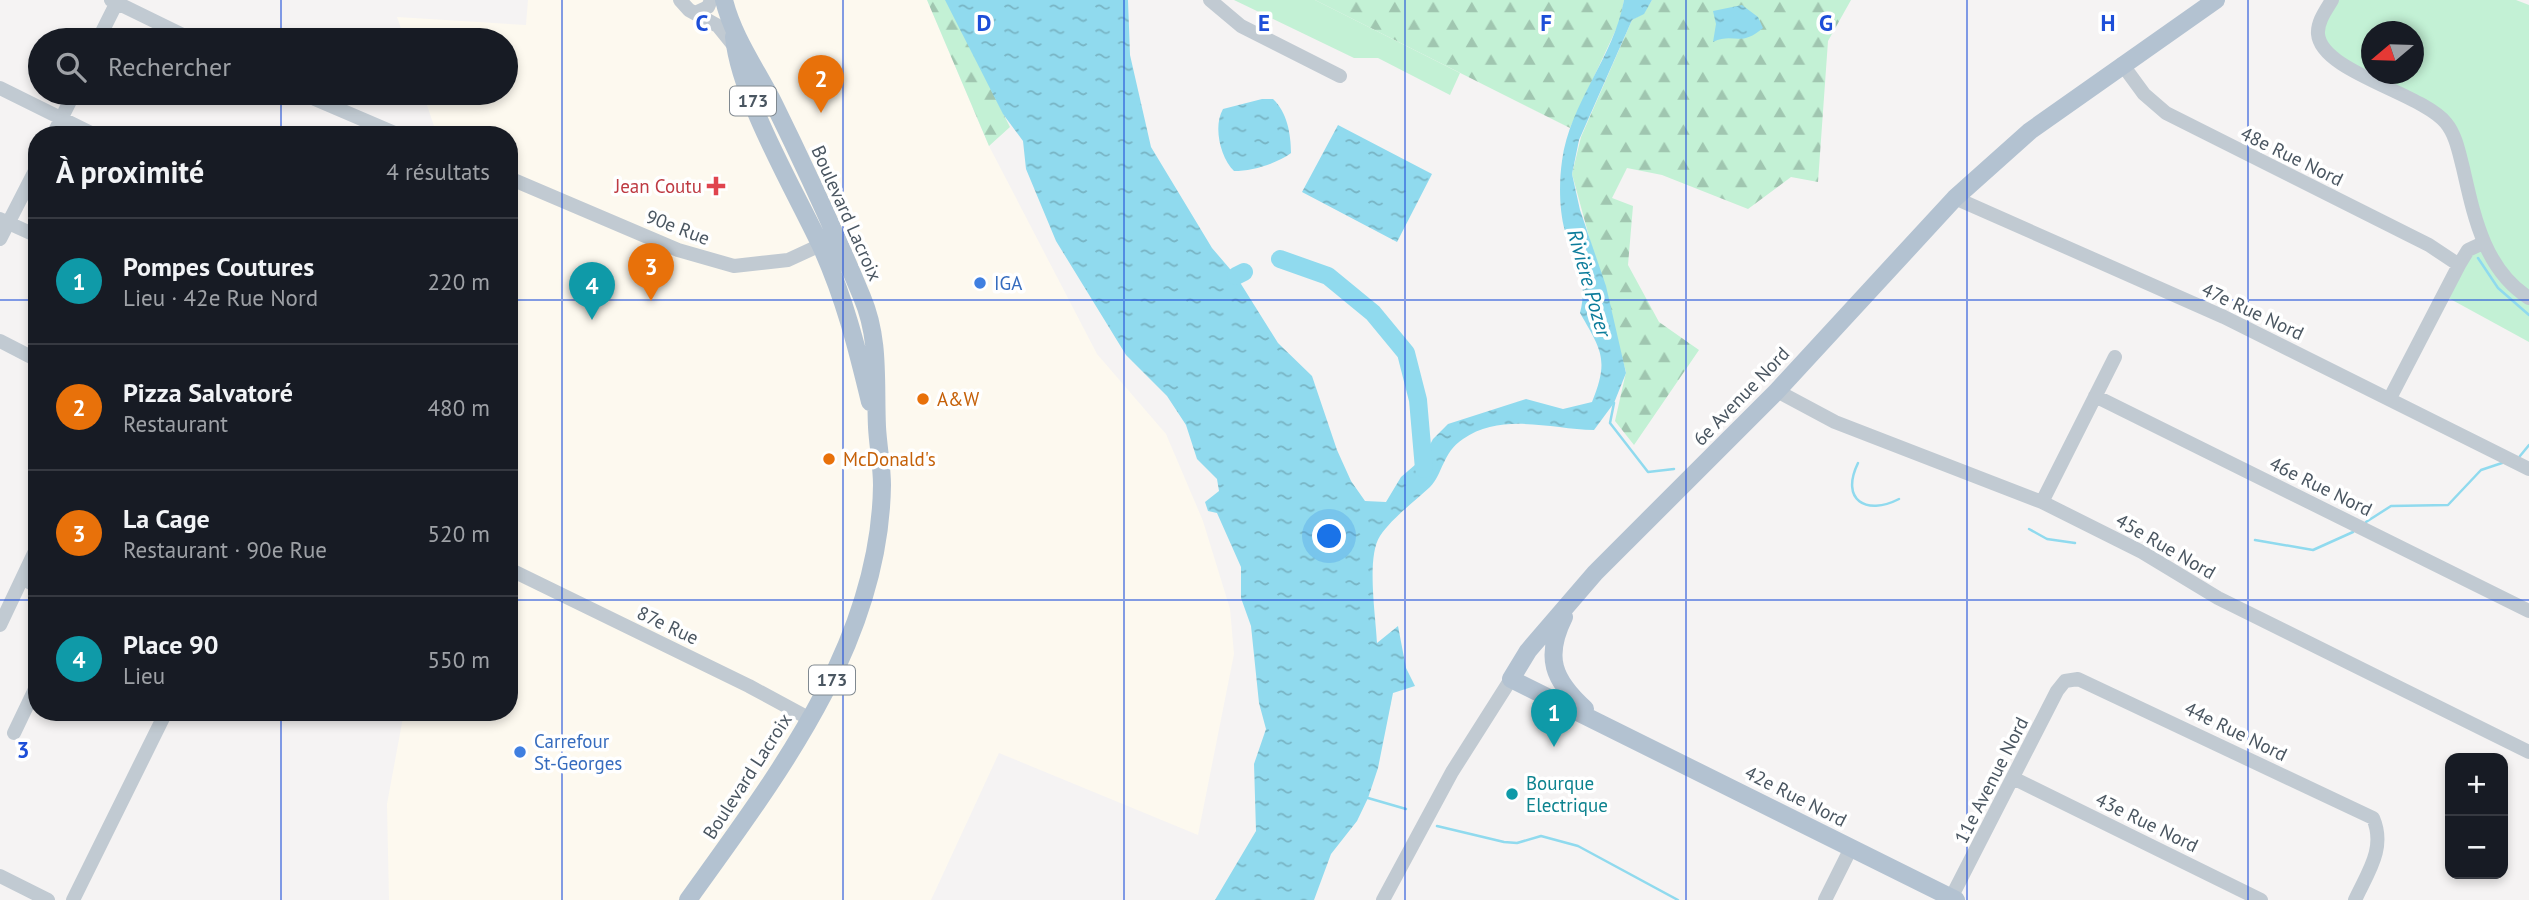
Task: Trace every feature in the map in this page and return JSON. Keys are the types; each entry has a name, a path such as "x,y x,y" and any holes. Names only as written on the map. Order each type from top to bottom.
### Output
{"main road":[{"name":"Boulevard Lacroix","path":"688,900 792,750 840,663 870,576 882,484 877,426 829,241 753,102 723,0"},
{"name":"6e Avenue Nord","path":"1510,682 1528,651 1574,597 1777,391 1955,198 2030,131 2216,0"},
{"name":"42e Rue Nord","path":"1574,597 1554,644 1556,674 1568,694 1589,713 1954,899"},
{"name":"42e Rue Nord","path":"1510,682 1617,729"}],"street":[{"path":"680,0 734,39"},
{"path":"695,13 708,7 711,0"},
{"path":"1210,0 1241,26 1340,76"},
{"path":"2332,0 2318,26 2322,48 2343,64 2431,108 2448,124 2456,141 2483,243 2495,265 2529,298"},
{"path":"104,28 115,1 169,28"},
{"name":"48e Rue Nord","path":"2122,64 2144,94 2166,113 2429,245 2459,265"},
{"path":"0,88 28,102"},
{"path":"35,105 77,126"},
{"path":"57,126 68,105"},
{"path":"329,105 378,126"},
{"path":"0,239 4,221 28,182"},
{"name":"90e Rue","path":"518,182 678,250 734,266 788,260 829,241"},
{"name":"47e Rue Nord","path":"1955,198 2224,317 2529,469"},
{"path":"4,221 28,232"},
{"path":"2390,398 2468,250 2483,243"},
{"path":"0,341 28,355"},
{"path":"2042,502 2115,357"},
{"name":"45e Rue Nord","path":"1777,391 1835,422 2042,502 2142,552 2218,598 2529,752"},
{"name":"46e Rue Nord","path":"2095,396 2529,611"},
{"name":"87e Rue","path":"518,573 749,686 810,719"},
{"path":"0,625 28,585"},
{"name":"44e Rue Nord","path":"2065,681 2078,679 2091,683 2373,818 2379,833 2379,846 2355,900"},
{"name":"11e Avenue Nord","path":"1954,899 2057,691 2065,681"},
{"name":"6e Avenue Nord","path":"1383,900 1452,772 1510,682"},
{"path":"13,733 28,703"},
{"path":"73,900 162,721"},
{"name":"43e Rue Nord","path":"2015,779 2262,900"},
{"path":"1825,900 1851,848"},
{"path":"0,876 48,900"}],"shaded area":[{"path":"528,0 927,0 989,146 1097,354 1166,434 1203,521 1230,609 1234,654 1198,835 999,753 931,900 389,900 387,804 402,721 518,721 518,126 434,126 427,105 518,105 518,28 401,28 397,17 526,25"}],"green space":[{"path":"927,0 946,0 1010,127 989,146"},
{"path":"1234,0 1315,0 1460,73 1450,95 1378,58 1354,58"},
{"path":"1315,0 1624,0 1620,21 1570,128"},
{"path":"1652,0 1851,0 1828,41 1818,182 1791,177 1748,209 1662,175 1627,168 1612,198 1633,206 1628,265 1659,322 1699,350 1634,445 1615,421 1626,372 1572,174 1581,137 1632,20 1644,13"},
{"path":"2332,0 2516,0 2529,5 2529,342 2443,295 2459,265 2483,243 2448,124 2378,84 2424,84 2424,21 2361,21 2361,74 2334,59 2318,26"}],"water":[{"name":"Rivière Pozer","path":"945,0 1128,0 1130,55 1151,147 1212,248 1236,276 1278,343 1312,376 1337,450 1351,481 1365,501 1386,502 1401,477 1423,458 1433,439 1448,424 1526,399 1563,409 1592,402 1600,376 1601,356 1580,313 1582,280 1562,214 1562,161 1574,119 1611,41 1624,0 1652,0 1644,14 1632,20 1579,140 1572,174 1580,210 1606,286 1626,373 1614,403 1594,430 1510,424 1478,431 1463,439 1451,451 1430,487 1380,536 1373,558 1377,643 1398,626 1406,668 1415,686 1393,693 1378,768 1368,798 1357,821 1331,854 1314,900 1215,900 1256,831 1254,764 1266,729 1259,703 1251,626 1241,598 1241,567 1217,513 1208,511 1205,502 1219,491 1217,479 1197,459 1186,425 1167,396 1126,355 1056,241 1026,169 1023,141 1003,114"},
{"path":"1742,5 1758,17 1763,28 1743,39 1726,38 1713,42 1716,24 1713,11"},
{"path":"1262,99 1273,99 1282,110 1289,131 1291,153 1264,166 1234,171 1222,150 1218,132 1220,116 1223,109"},
{"path":"1338,125 1432,174 1397,242 1302,192"}],"waterway":[{"path":"2478,258 2498,288 2529,315"},
{"path":"1280,259 1328,276 1373,313 1406,353 1418,400 1424,469"},
{"path":"1236,276 1244,272"},
{"path":"1614,403 1610,423 1648,472 1674,469"},
{"path":"2520,456 2529,445"},
{"path":"1858,463 1852,487 1859,501 1876,506 1899,499"},
{"path":"2366,522 2391,506 2448,505 2481,470 2502,463"},
{"path":"2029,529 2047,539 2075,543"},
{"path":"2255,540 2313,550 2353,532"},
{"path":"1368,798 1406,809"},
{"path":"1437,826 1504,842 1517,843 1541,836 1578,846 1678,900"}],"place":[{"name":"Pizza Salvatoré","path":"821,113"},
{"name":"Jean Coutu","path":"716,186"},
{"name":"IGA","path":"980,283"},
{"name":"La Cage","path":"651,301"},
{"name":"Place 90","path":"592,320"},
{"name":"A&W","path":"923,399"},
{"name":"McDonald's","path":"829,459"},
{"name":"Pompes Coutures","path":"1554,747"},
{"name":"Carrefour St-Georges","path":"520,752"},
{"name":"Bourque Electrique","path":"1512,794"}]}
